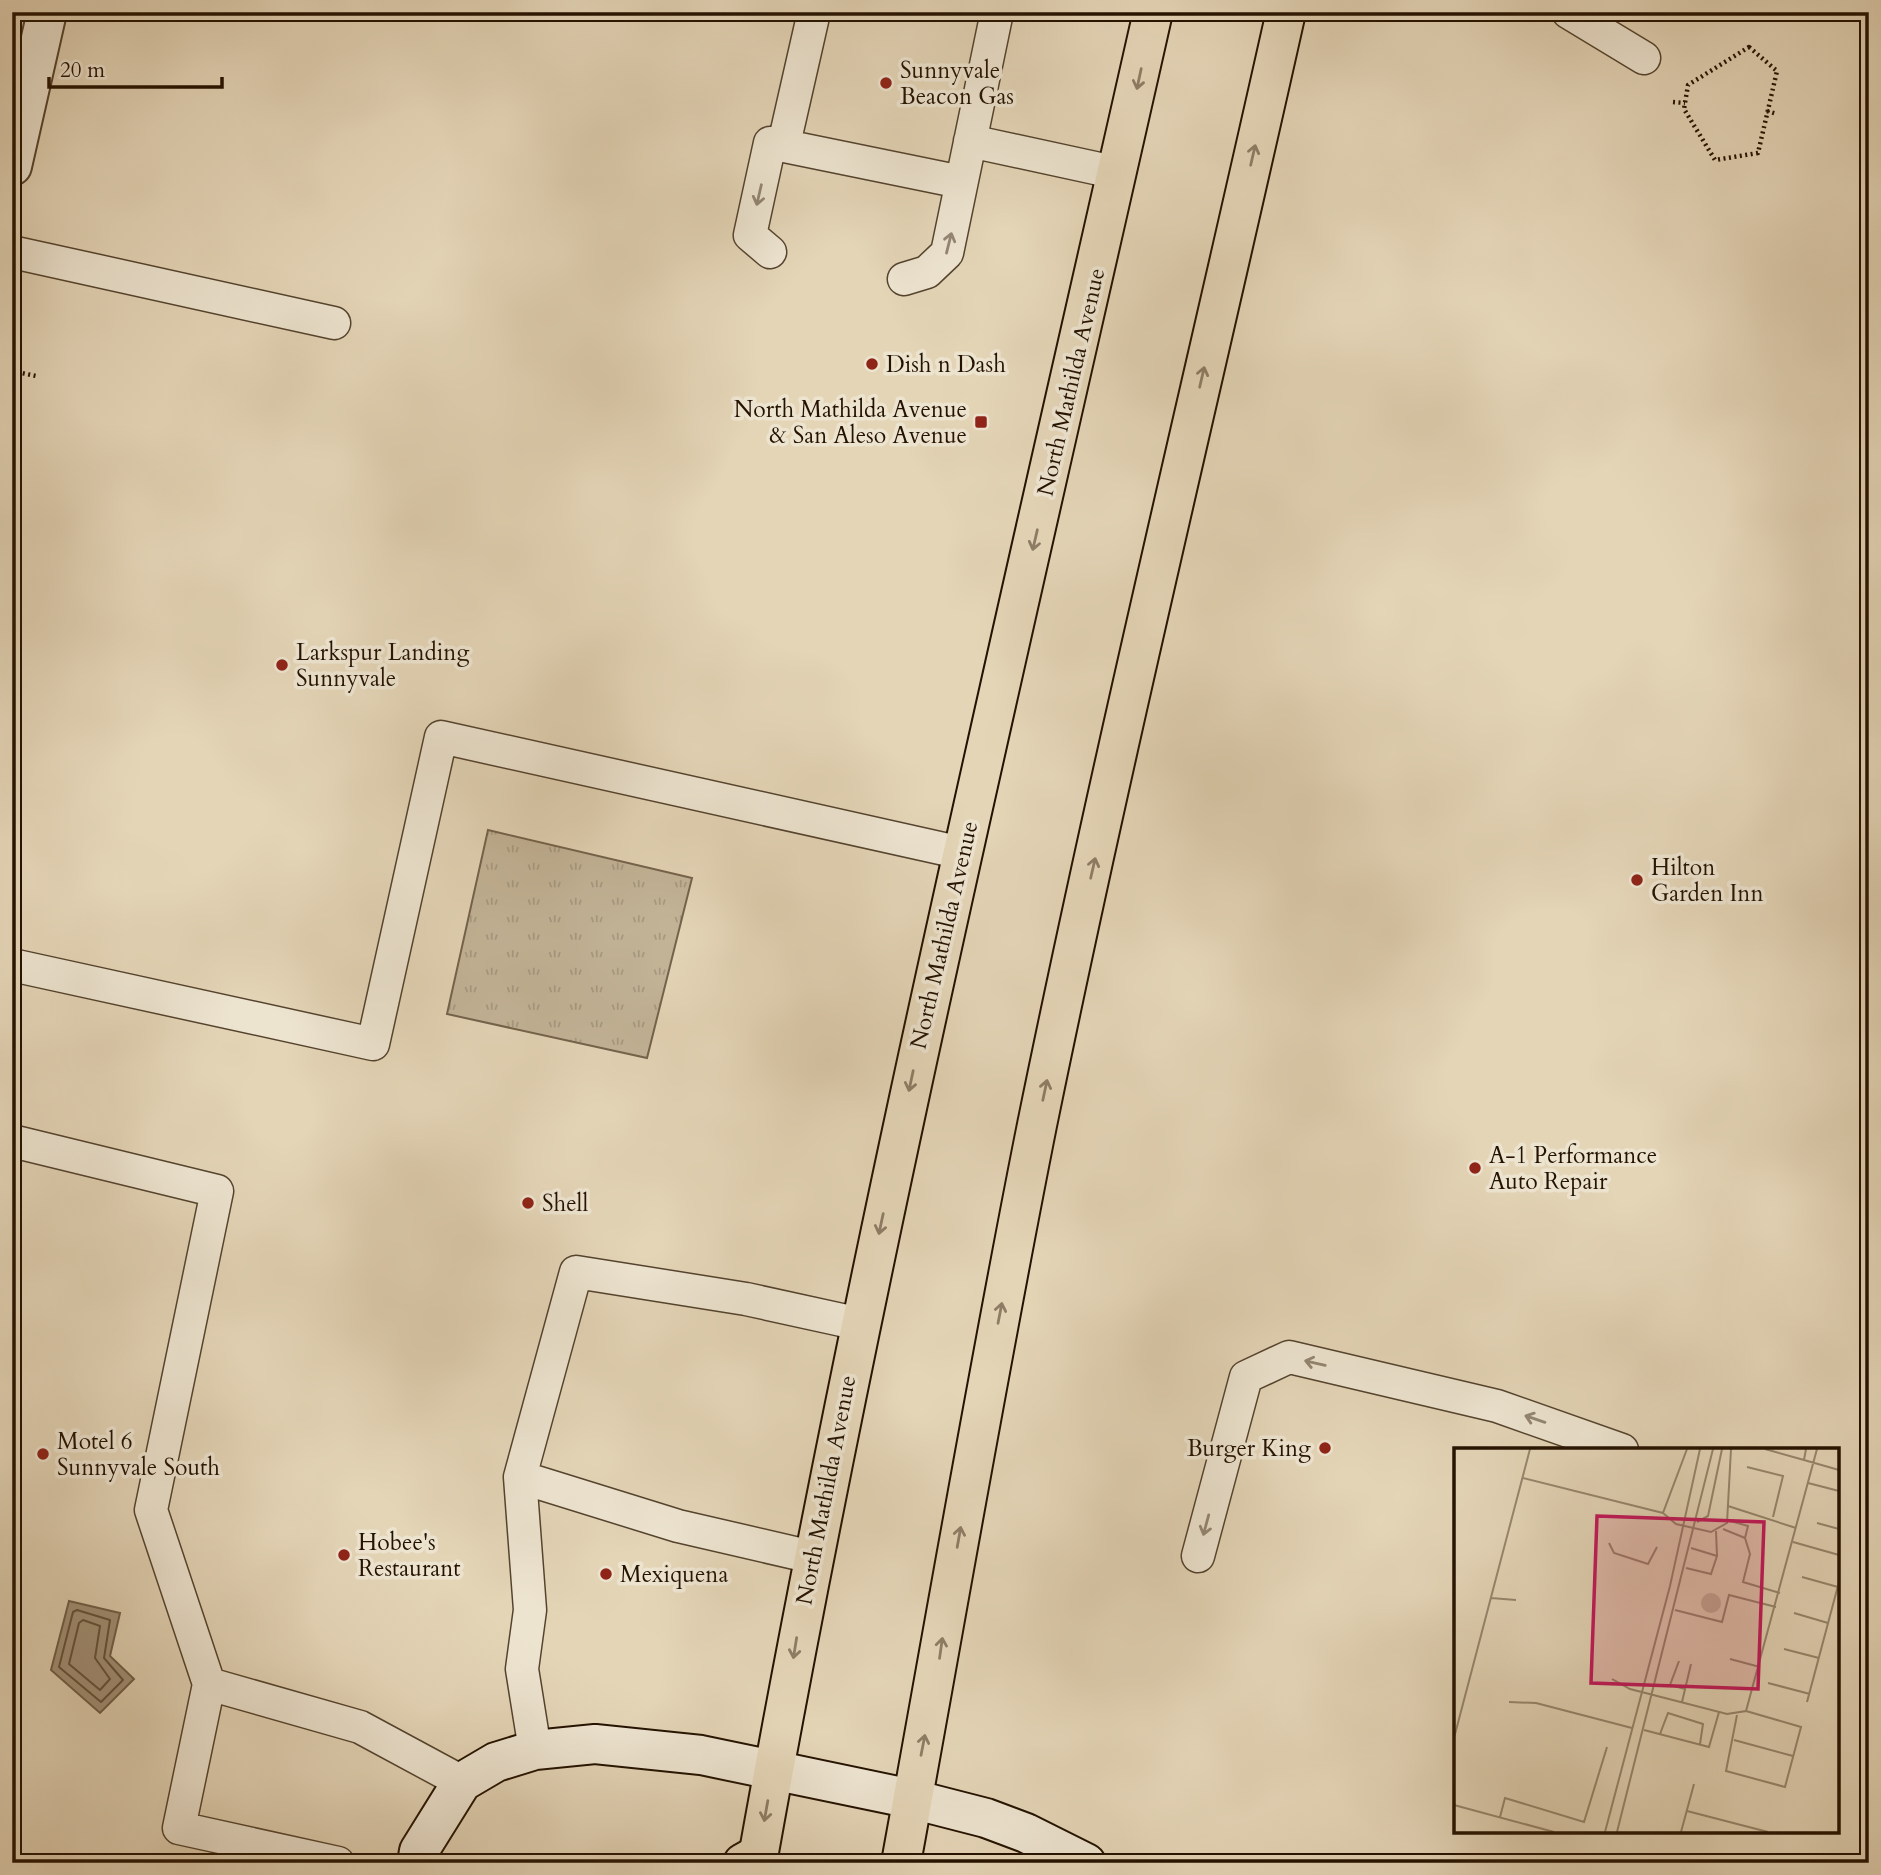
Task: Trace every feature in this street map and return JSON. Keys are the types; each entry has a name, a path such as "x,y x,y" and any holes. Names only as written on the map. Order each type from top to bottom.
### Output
{"main road":[{"name":"North Mathilda Avenue","path":"753,1860 774,1769 812,1557 860,1324 962,853 1153,12"},
{"path":"901,1863 934,1692 984,1397 1038,1124 1286,12"}],"street":[{"path":"12,166 47,12"},
{"path":"417,1863 419,1851 462,1782 496,1762 535,1750 595,1744 701,1755 912,1799 996,1821 1078,1856 1086,1863"}],"lane":[{"path":"784,144 814,12"},
{"path":"904,279 927,272 947,253 997,12"},
{"path":"1568,12 1644,58"},
{"path":"970,141 1118,173"},
{"path":"769,252 750,235 770,143 961,183"},
{"path":"12,252 334,324"},
{"path":"12,965 373,1044 441,737 962,853"},
{"path":"12,1141 217,1191 151,1510 209,1684 179,1828 338,1863"},
{"path":"535,1750 522,1669 530,1610 520,1477 576,1272 746,1299 860,1324"},
{"path":"1198,1556 1246,1377 1289,1357 1497,1406 1616,1448"},
{"path":"520,1477 678,1526 812,1557"},
{"path":"209,1684 360,1727 462,1782"}],"path":[{"path":"1749,47 1777,71 1758,153 1715,160 1684,109 1685,103 1688,85 1749,47"},
{"path":"1673,102 1685,103"},
{"path":"1767,111 1777,114"},
{"path":"12,371 36,376"}],"green space":[{"path":"488,830 692,878 647,1058 447,1014"}],"water":[{"path":"69,1601 120,1613 110,1656 134,1679 100,1713 51,1670"}],"place":[{"name":"Sunnyvale Beacon Gas","path":"886,83"},
{"name":"Dish n Dash","path":"872,364"},
{"name":"North Mathilda Avenue & San Aleso Avenue","path":"981,422"},
{"name":"Larkspur Landing Sunnyvale","path":"282,665"},
{"name":"Hilton Garden Inn","path":"1637,880"},
{"name":"A-1 Performance Auto Repair","path":"1475,1168"},
{"name":"Shell","path":"528,1203"},
{"name":"Burger King","path":"1325,1448"},
{"name":"Motel 6 Sunnyvale South","path":"43,1454"},
{"name":"Hobee's Restaurant","path":"344,1555"},
{"name":"Mexiquena","path":"606,1574"}]}
